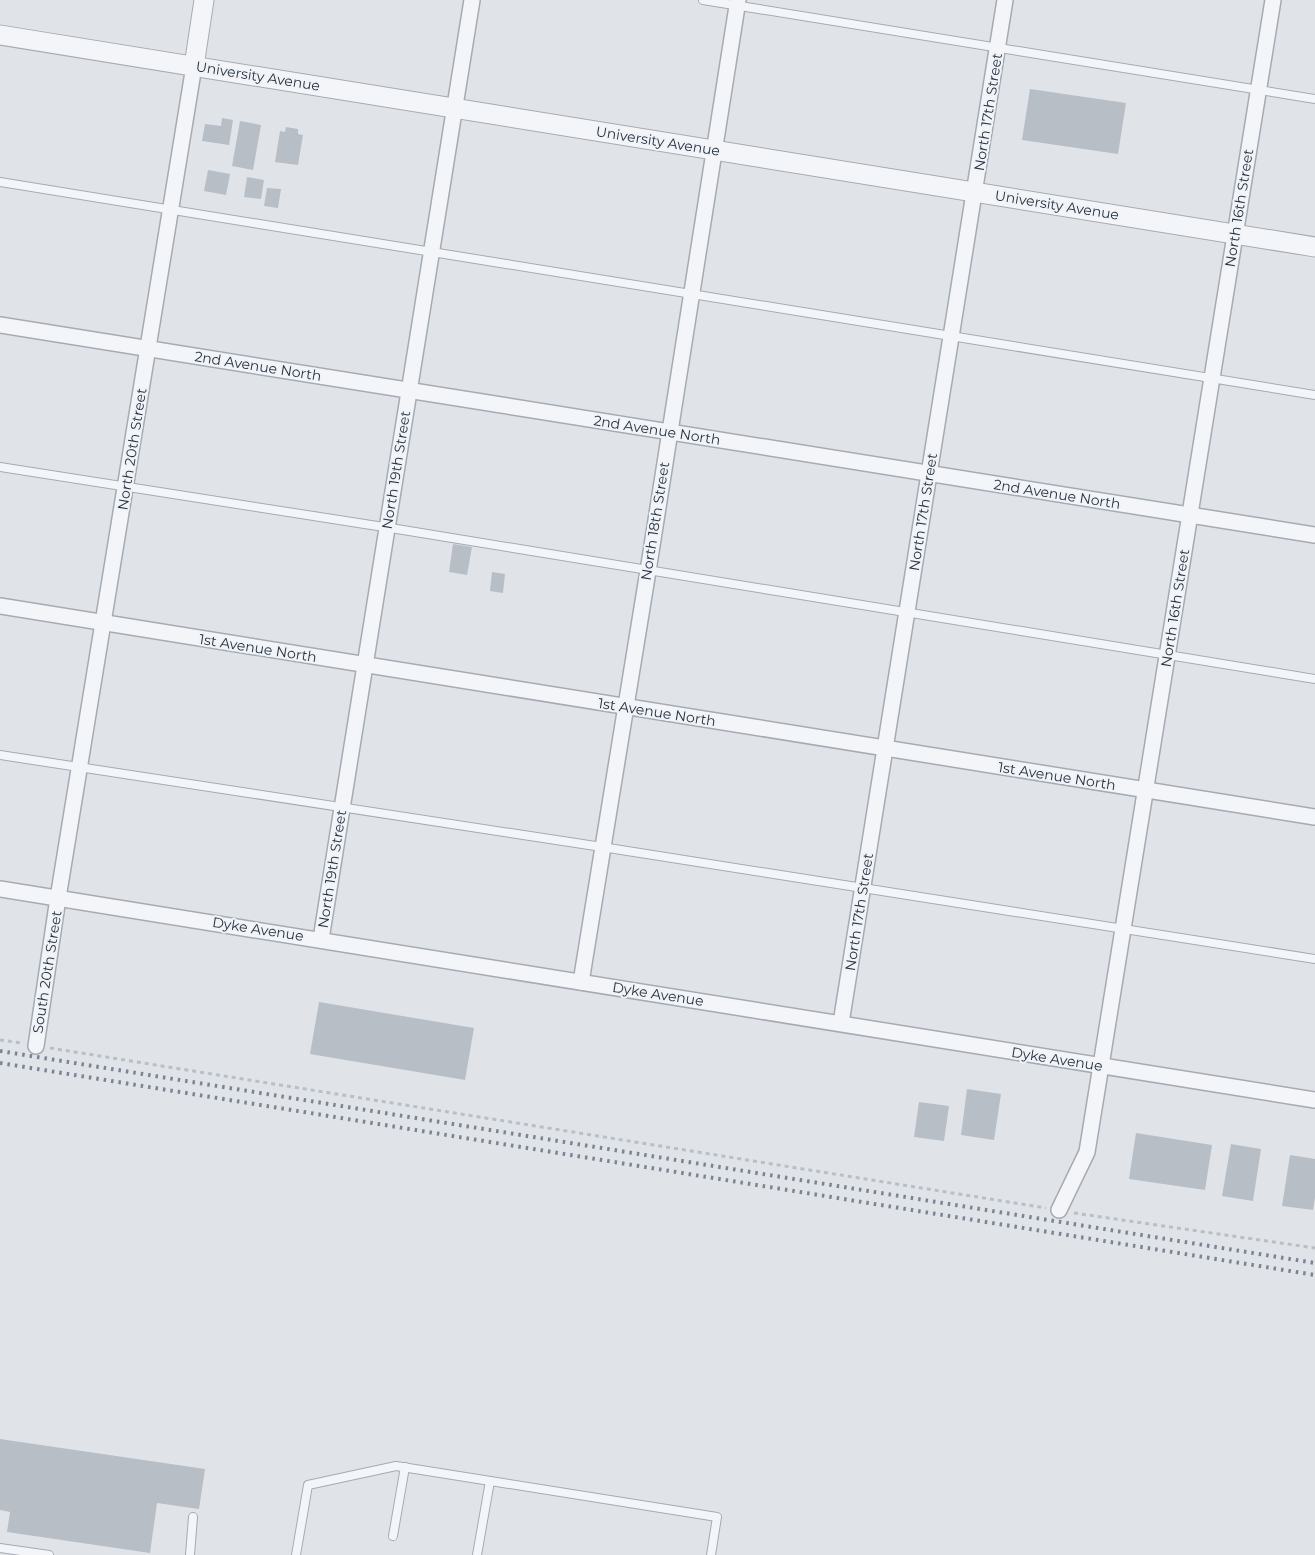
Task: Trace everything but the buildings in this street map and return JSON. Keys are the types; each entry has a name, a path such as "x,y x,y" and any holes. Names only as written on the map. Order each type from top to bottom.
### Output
{"street":[{"name":"North 20th Street","path":"58,898 204,0"},
{"name":"North 19th Street","path":"321,939 364,665 388,528 430,251 472,0"},
{"name":"North 17th Street","path":"841,1024 1005,0"},
{"name":"North 16th Street","path":"1058,1210 1087,1152 1273,0"},
{"name":"North 18th Street","path":"580,982 648,571 738,3"},
{"name":"University Avenue","path":"0,36 1315,247"},
{"name":"2nd Avenue North","path":"0,325 1315,535"},
{"name":"1st Avenue North","path":"0,606 1315,817"},
{"name":"Dyke Avenue","path":"0,889 1315,1100"},
{"name":"South 20th Street","path":"36,1046 58,898"}],"lane":[{"path":"703,0 738,3 998,48 1315,99"},
{"path":"0,182 1315,395"},
{"path":"0,467 1315,678"},
{"path":"0,755 1315,959"},
{"path":"296,1555 308,1485 396,1466 717,1517 711,1555"},
{"path":"393,1536 405,1467"},
{"path":"477,1555 490,1481"},
{"path":"190,1555 193,1517"},
{"path":"0,1548 49,1555"}],"path":[{"path":"0,1040 1058,1210 1315,1248"}],"railway":[{"path":"0,1051 1315,1263"},
{"path":"0,1063 1315,1275"}]}
